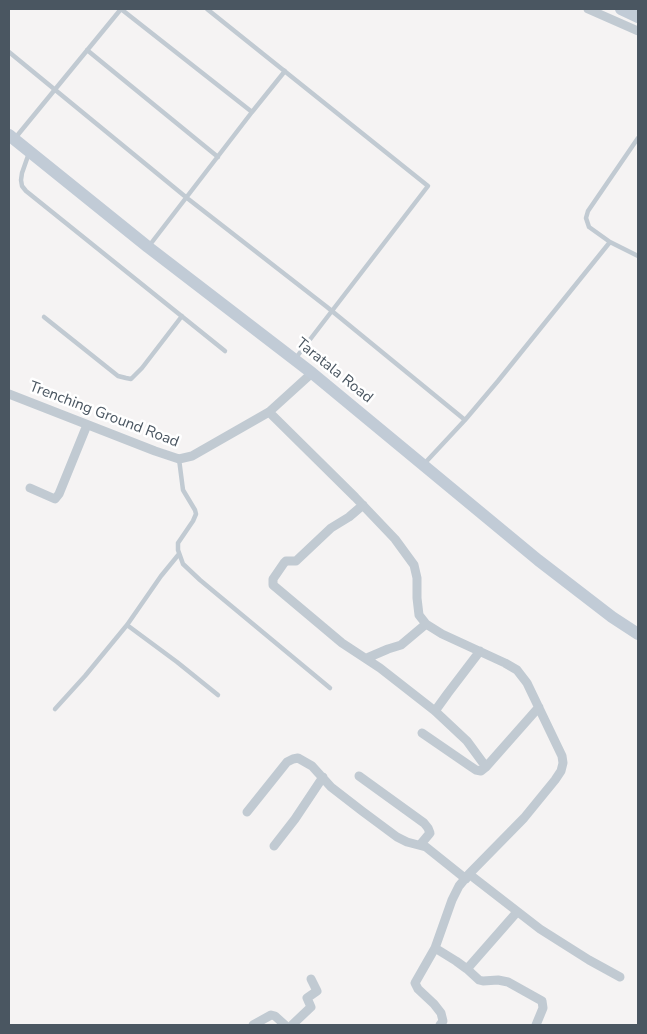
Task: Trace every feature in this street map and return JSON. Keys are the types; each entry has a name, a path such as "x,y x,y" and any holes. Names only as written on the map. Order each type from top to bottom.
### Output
{"street":[{"path":"588,9 638,31"},
{"path":"621,9 638,17"},
{"name":"Taratala Road","path":"11,137 148,248 312,373 538,560 612,617 638,634"},
{"name":"Trenching Ground Road","path":"9,394 178,459 192,456 270,412 312,373"},
{"path":"270,412 395,539 414,565 417,578 416,598 419,615 426,624 442,634 505,662 517,670 527,683 562,756 561,771 555,780 524,818 459,886 435,948 415,983 418,989 441,1013 443,1024"},
{"path":"30,488 55,499 59,494 87,425"},
{"path":"363,505 349,517 331,528 296,561 286,561 273,579 275,587 342,643 367,658 435,712 467,741 486,767"},
{"path":"367,658 401,645 426,624"},
{"path":"435,712 480,651"},
{"path":"422,733 476,770 481,771 539,707"},
{"path":"247,812 287,762 298,758 305,760 331,787 397,837 407,842 426,846 540,929 620,977"},
{"path":"359,776 424,823 430,833 420,845"},
{"path":"274,846 323,778"},
{"path":"468,969 517,912"},
{"path":"435,948 468,969 479,980 508,982 542,1001 543,1008 536,1025"},
{"path":"292,1025 311,1007 307,998 317,990 311,979"},
{"path":"254,1025 270,1015 275,1016 285,1025"}],"lane":[{"path":"11,137 121,9 252,112"},
{"path":"207,9 428,186 295,360"},
{"path":"87,50 218,157"},
{"path":"9,52 187,198 465,420"},
{"path":"148,248 285,71"},
{"path":"638,138 588,211 586,218 589,227 610,242 638,256"},
{"path":"30,151 21,180 22,186 26,191 225,351"},
{"path":"423,466 465,420 610,242"},
{"path":"44,317 118,376 131,379 142,368 182,316"},
{"path":"178,459 183,490 196,514 178,543 178,550 183,564 330,688"},
{"path":"55,709 127,625 161,576 179,554"},
{"path":"127,625 218,695"}]}
